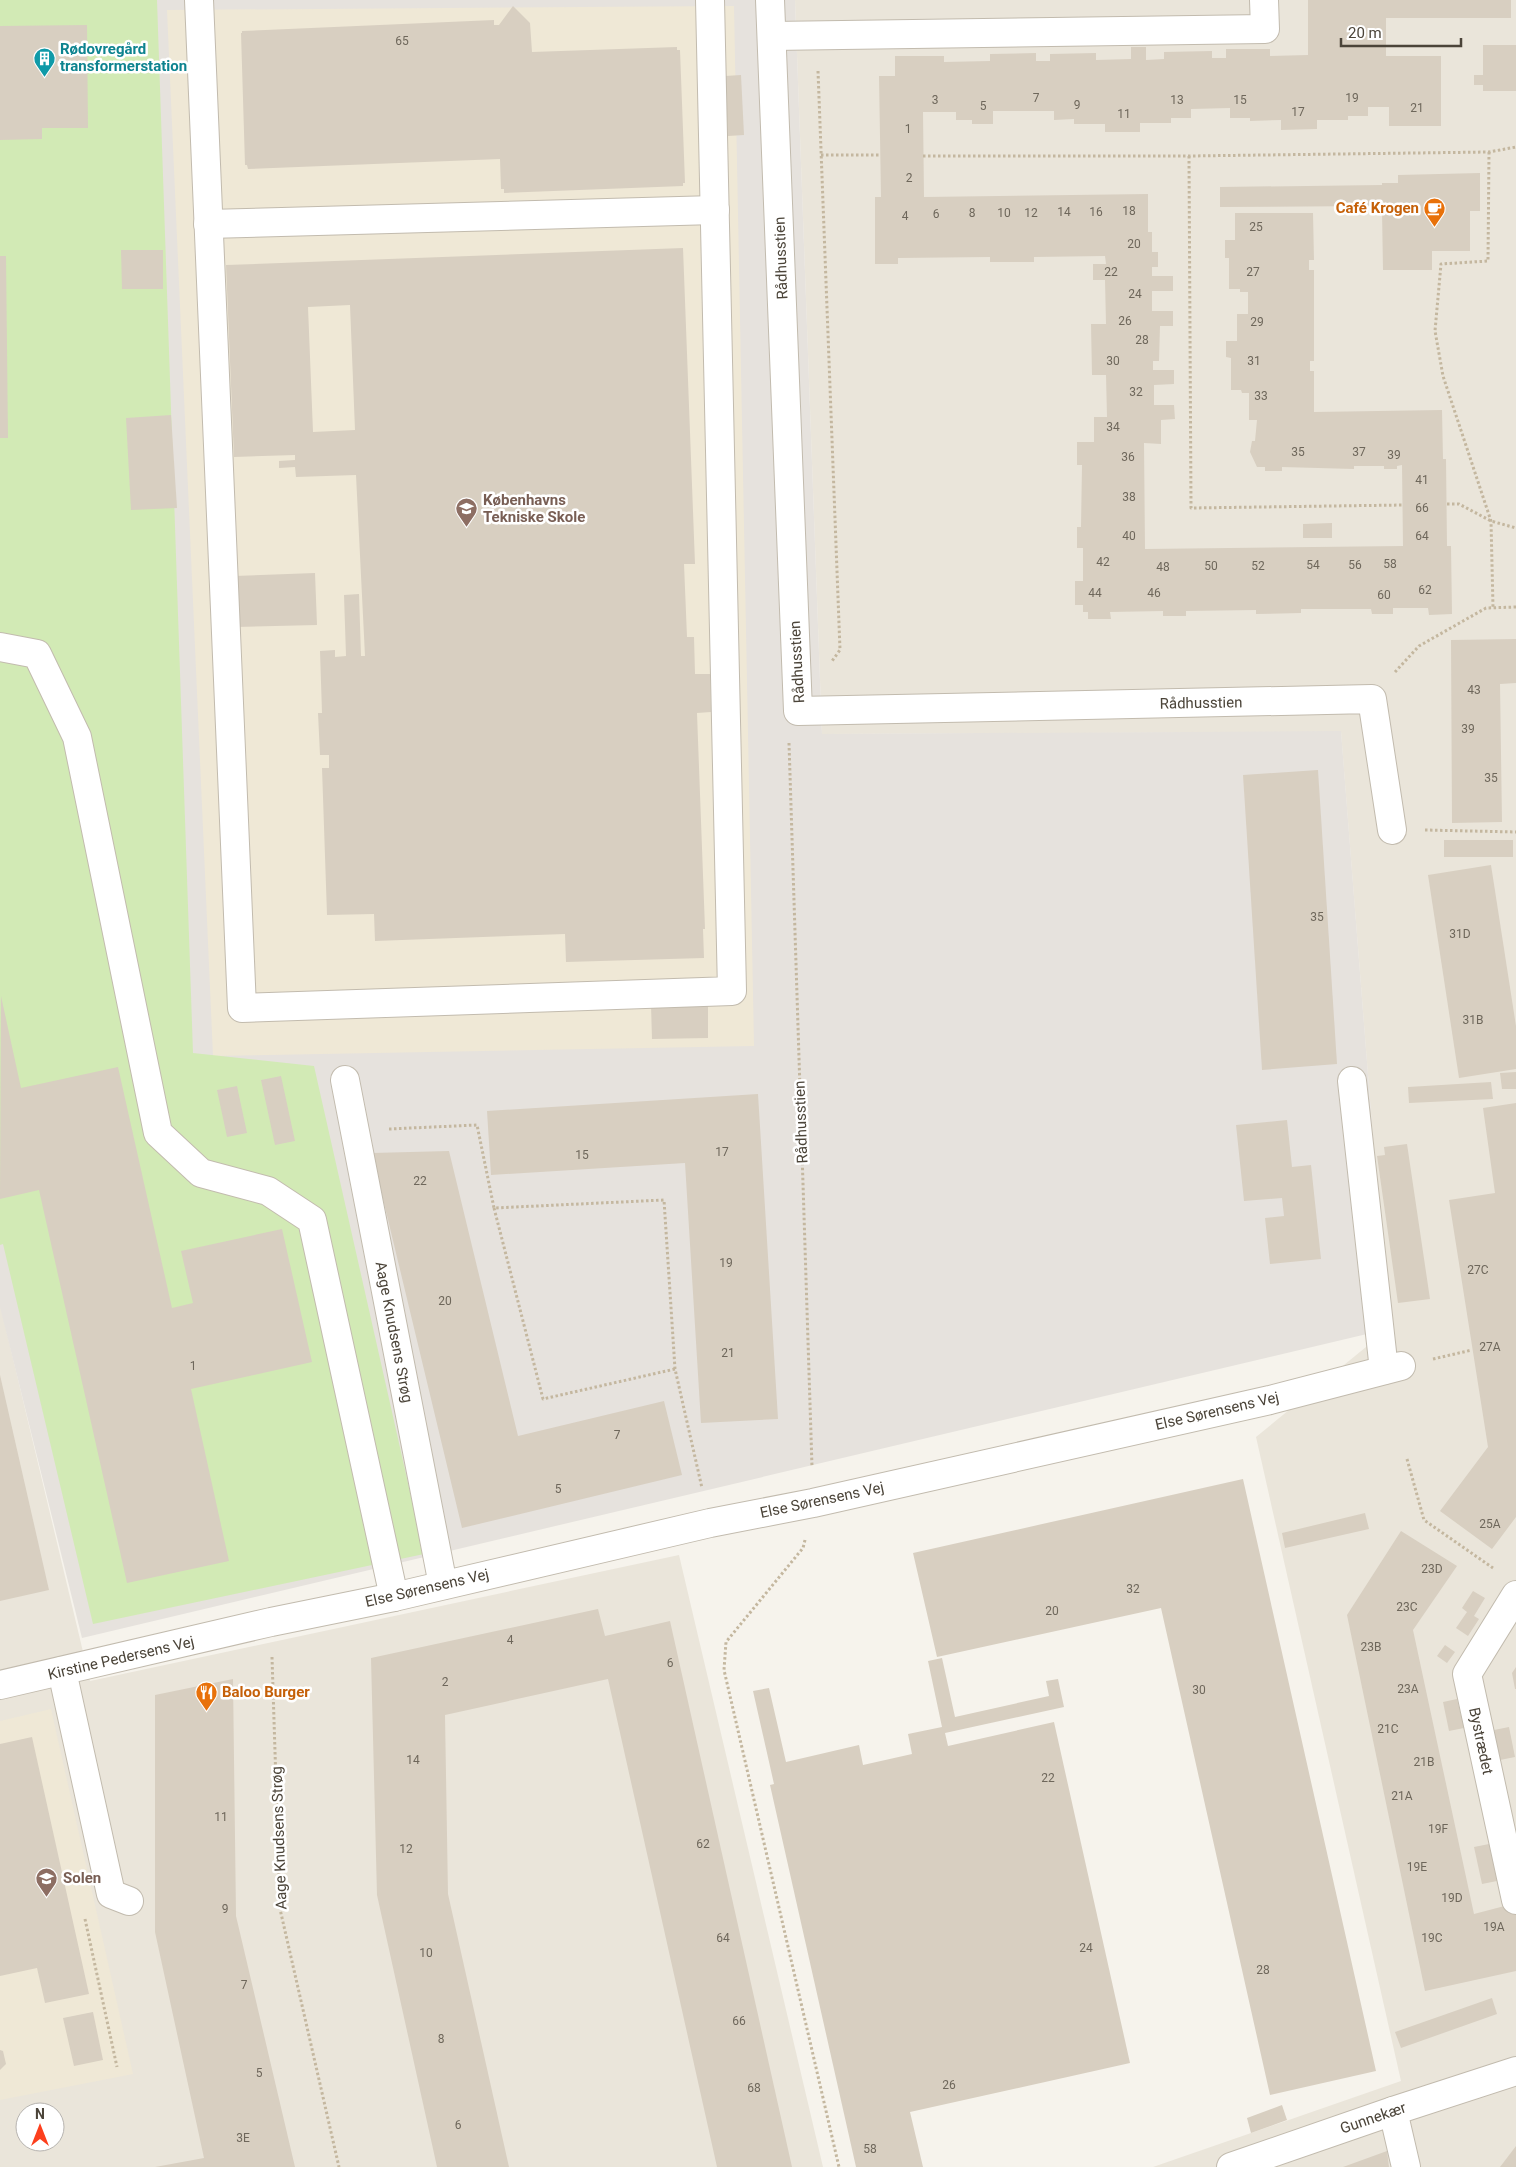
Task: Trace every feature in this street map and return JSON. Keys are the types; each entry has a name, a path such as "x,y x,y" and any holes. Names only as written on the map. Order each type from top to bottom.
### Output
{"street":[{"path":"199,0 242,1008 732,991 710,0"},
{"name":"Rådhusstien","path":"770,0 798,710 1372,699"},
{"path":"772,36 1265,28 1264,0"},
{"path":"208,224 715,210"},
{"path":"0,647 37,654 77,737 158,1133 201,1173 268,1191 312,1220 394,1597"},
{"path":"1372,699 1392,830"},
{"name":"Aage Knudsens Strøg","path":"345,1080 443,1585"},
{"name":"Else Sørensens Vej","path":"243,1630 271,1622 394,1597 710,1523 813,1503 1270,1400 1392,1368 1352,1081"},
{"name":"Bystrædet","path":"1508,1584 1467,1674 1516,1900"},
{"name":"Kirstine Pedersens Vej","path":"0,1685 243,1630"},
{"path":"62,1671 112,1894 129,1901"},
{"name":"Gunnekær","path":"1231,2167 1291,2157 1393,2111 1516,2071"},
{"path":"1393,2111 1406,2167"}],"path":[{"path":"816,35 840,650 830,665"},
{"path":"923,156 1189,156 1489,152 1516,147"},
{"path":"1489,152 1488,261 1441,264 1435,331 1443,376 1491,521 1493,607"},
{"path":"821,155 880,155"},
{"path":"1189,156 1191,508 1403,505"},
{"path":"1447,504 1459,504 1491,521 1516,528"},
{"path":"1372,699 1419,646 1486,608 1516,607"},
{"name":"Rådhusstien","path":"798,710 789,741 813,1503 803,1548 726,1642 724,1670 839,2167"},
{"path":"1392,830 1516,832"},
{"path":"355,1130 477,1124 494,1208 543,1398 676,1368"},
{"path":"494,1208 664,1200 676,1368 710,1523"},
{"path":"1407,1460 1424,1520 1508,1584"},
{"name":"Aage Knudsens Strøg","path":"271,1622 280,1909 339,2167"}],"shaded area":[{"path":"0,0 795,0 822,734 1341,731 1388,1329 82,1638 0,1307"},
{"path":"795,0 1516,0 1516,2167 1153,2167 1401,2081 1256,1437 1388,1329 1341,732 822,734"},
{"name":"Københavns Tekniske Skole","path":"734,6 754,1046 213,1056 167,10"},
{"path":"0,1304 90,1681 679,1555 823,2167 0,2167"},
{"name":"Solen","path":"51,1709 133,2074 0,2100 0,1721"}],"green space":[{"path":"0,0 157,0 193,1053 314,1066 424,1554 93,1624 3,1244 0,1245"}],"building":[{"path":"1308,0 1511,0 1511,18 1386,18 1386,56 1441,56 1441,126 1389,126 1389,107 1368,107 1368,116 1348,116 1348,120 1317,120 1317,129 1281,130 1281,120 1250,121 1250,118 1230,118 1230,108 1191,109 1191,118 1171,118 1171,123 1140,123 1140,132 1105,132 1105,124 1074,124 1074,119 1054,120 1054,111 993,111 993,124 972,124 972,120 956,120 956,112 923,112 924,197 1148,194 1148,232 1152,232 1152,252 1158,252 1158,267 1152,267 1152,276 1173,276 1173,291 1152,291 1152,311 1173,311 1173,326 1160,326 1159,361 1153,361 1153,370 1174,370 1174,384 1154,385 1154,405 1174,405 1175,419 1161,420 1161,444 1144,443 1145,549 1403,546 1402,465 1397,466 1397,469 1384,469 1384,466 1354,466 1354,469 1282,467 1282,471 1265,471 1265,467 1257,467 1250,452 1252,441 1255,441 1257,420 1249,420 1249,393 1242,393 1241,390 1231,390 1231,358 1226,357 1226,341 1237,341 1237,314 1248,314 1248,292 1240,292 1240,289 1229,289 1229,258 1225,258 1225,240 1235,240 1235,213 1313,213 1314,260 1309,260 1309,270 1314,270 1314,361 1310,361 1310,371 1314,371 1314,412 1442,410 1443,459 1446,459 1447,546 1451,546 1452,614 1429,615 1428,608 1393,608 1393,614 1372,614 1371,609 1301,609 1301,613 1256,614 1256,610 1186,611 1186,616 1163,616 1163,611 1110,612 1111,619 1088,619 1088,612 1083,612 1083,605 1075,605 1075,581 1083,581 1083,548 1077,548 1077,527 1081,527 1082,465 1077,465 1077,442 1094,442 1094,417 1107,417 1106,375 1092,375 1091,324 1106,324 1105,280 1093,280 1093,264 1106,264 1105,256 1034,257 1034,262 990,262 990,257 898,258 898,264 875,264 875,197 881,197 879,76 895,76 895,56 944,56 944,62 990,61 990,54 1036,53 1036,61 1050,61 1050,54 1096,53 1096,60 1131,59 1131,47 1146,47 1146,60 1164,59 1164,52 1212,51 1212,58 1226,58 1226,49 1270,49 1270,56 1308,55"},
{"path":"513,6 530,23 532,52 677,47 677,50 680,50 685,183 683,183 683,186 504,193 504,189 501,189 500,159 248,169 247,165 245,165 242,31 494,20 494,25 499,25"},
{"name":"Rødovregård transformerstation","path":"87,25 88,128 42,128 42,139 0,140 0,26"},
{"path":"1483,45 1516,45 1516,91 1483,91 1483,85 1474,85 1474,75 1483,75"},
{"path":"741,75 744,135 728,136 725,76"},
{"path":"1480,173 1480,211 1470,211 1470,251 1432,251 1432,270 1383,270 1382,210 1370,210 1370,206 1220,207 1220,187 1382,185 1382,183 1398,183 1398,175"},
{"path":"683,248 695,564 684,564 687,637 694,637 695,674 710,674 711,712 697,713 705,929 703,929 704,958 566,962 565,934 375,941 374,914 327,915 322,768 329,768 329,755 320,755 318,713 322,713 320,651 335,650 335,657 346,656 344,595 359,594 361,656 365,656 356,475 296,477 295,467 279,468 279,461 295,460 295,455 234,457 226,265","holes":["350,305 355,430 313,432 308,307"]},
{"path":"121,250 163,250 163,289 122,289"},
{"path":"0,256 6,256 8,438 0,438"},
{"path":"171,415 177,508 131,510 126,418"},
{"path":"1332,523 1332,538 1303,538 1303,524"},
{"path":"315,573 317,625 236,627 234,576"},
{"path":"1516,639 1516,683 1500,684 1502,822 1452,823 1451,640"},
{"path":"1318,770 1337,1064 1262,1070 1243,775"},
{"path":"1444,840 1513,840 1513,857 1444,857"},
{"path":"1491,865 1516,1026 1516,1069 1459,1078 1428,875"},
{"path":"1,996 21,1088 118,1067 172,1308 193,1303 181,1251 282,1229 312,1362 191,1389 229,1561 127,1583 39,1190 0,1199"},
{"path":"708,1004 708,1038 652,1039 651,1005"},
{"path":"1516,1072 1516,1089 1502,1089 1500,1073"},
{"path":"281,1076 295,1141 275,1145 261,1080"},
{"path":"1491,1082 1493,1099 1409,1103 1408,1087"},
{"path":"237,1086 247,1133 227,1137 217,1090"},
{"path":"758,1094 778,1419 701,1423 685,1163 491,1175 487,1111"},
{"path":"1516,1103 1516,1517 1492,1549 1440,1511 1488,1447 1449,1200 1495,1193 1483,1108"},
{"path":"1287,1120 1292,1167 1311,1165 1321,1259 1270,1264 1265,1218 1284,1216 1282,1198 1244,1201 1236,1125"},
{"path":"1407,1144 1430,1299 1398,1303 1377,1156 1385,1155 1384,1147"},
{"path":"449,1151 518,1436 664,1401 682,1475 462,1528 372,1153"},
{"path":"0,1375 49,1590 0,1601"},
{"path":"1243,1479 1376,2071 1270,2095 1161,1608 937,1657 913,1553"},
{"path":"1365,1513 1369,1529 1285,1548 1282,1533"},
{"path":"1401,1531 1457,1566 1413,1630 1474,1914 1516,1903 1516,1971 1425,1991 1347,1615"},
{"path":"1473,1591 1485,1598 1474,1616 1479,1619 1468,1636 1456,1628 1467,1612 1462,1608"},
{"path":"598,1609 605,1636 670,1621 792,2167 717,2167 608,1679 445,1715 448,1894 509,2167 437,2167 377,1895 371,1658"},
{"path":"1445,1645 1455,1652 1447,1663 1437,1656"},
{"path":"942,1658 955,1717 1049,1696 1046,1681 1058,1679 1064,1707 945,1733 948,1746 1054,1722 1130,2063 910,2112 923,2167 856,2167 770,1785 774,1784 753,1691 769,1688 786,1762 859,1745 863,1765 912,1754 908,1734 942,1727 928,1661"},
{"path":"1516,1667 1516,1689 1515,1689 1512,1673"},
{"path":"233,1679 236,1916 295,2167 155,2167 204,2158 155,1932 155,1695"},
{"path":"1457,1699 1464,1728 1449,1731 1443,1702"},
{"path":"1509,1727 1515,1757 1500,1760 1494,1730"},
{"path":"32,1737 89,1994 45,2003 37,1968 0,1976 0,1744"},
{"path":"1489,1844 1497,1881 1482,1884 1474,1847"},
{"path":"1492,1998 1497,2014 1401,2048 1395,2032"},
{"path":"93,2012 103,2060 74,2066 63,2018"},
{"path":"0,2050 3,2051 6,2064 0,2070"},
{"path":"1282,2105 1287,2120 1251,2133 1247,2118"},
{"path":"1516,2146 1516,2167 1500,2167"},
{"path":"1387,2151 1389,2167 1343,2167"}],"place":[{"name":"Rødovregård transformerstation","path":"44,77"},
{"name":"Café Krogen","path":"1435,227"},
{"name":"Københavns Tekniske Skole","path":"467,528"},
{"name":"Baloo Burger","path":"206,1711"},
{"name":"Solen","path":"47,1897"}]}
